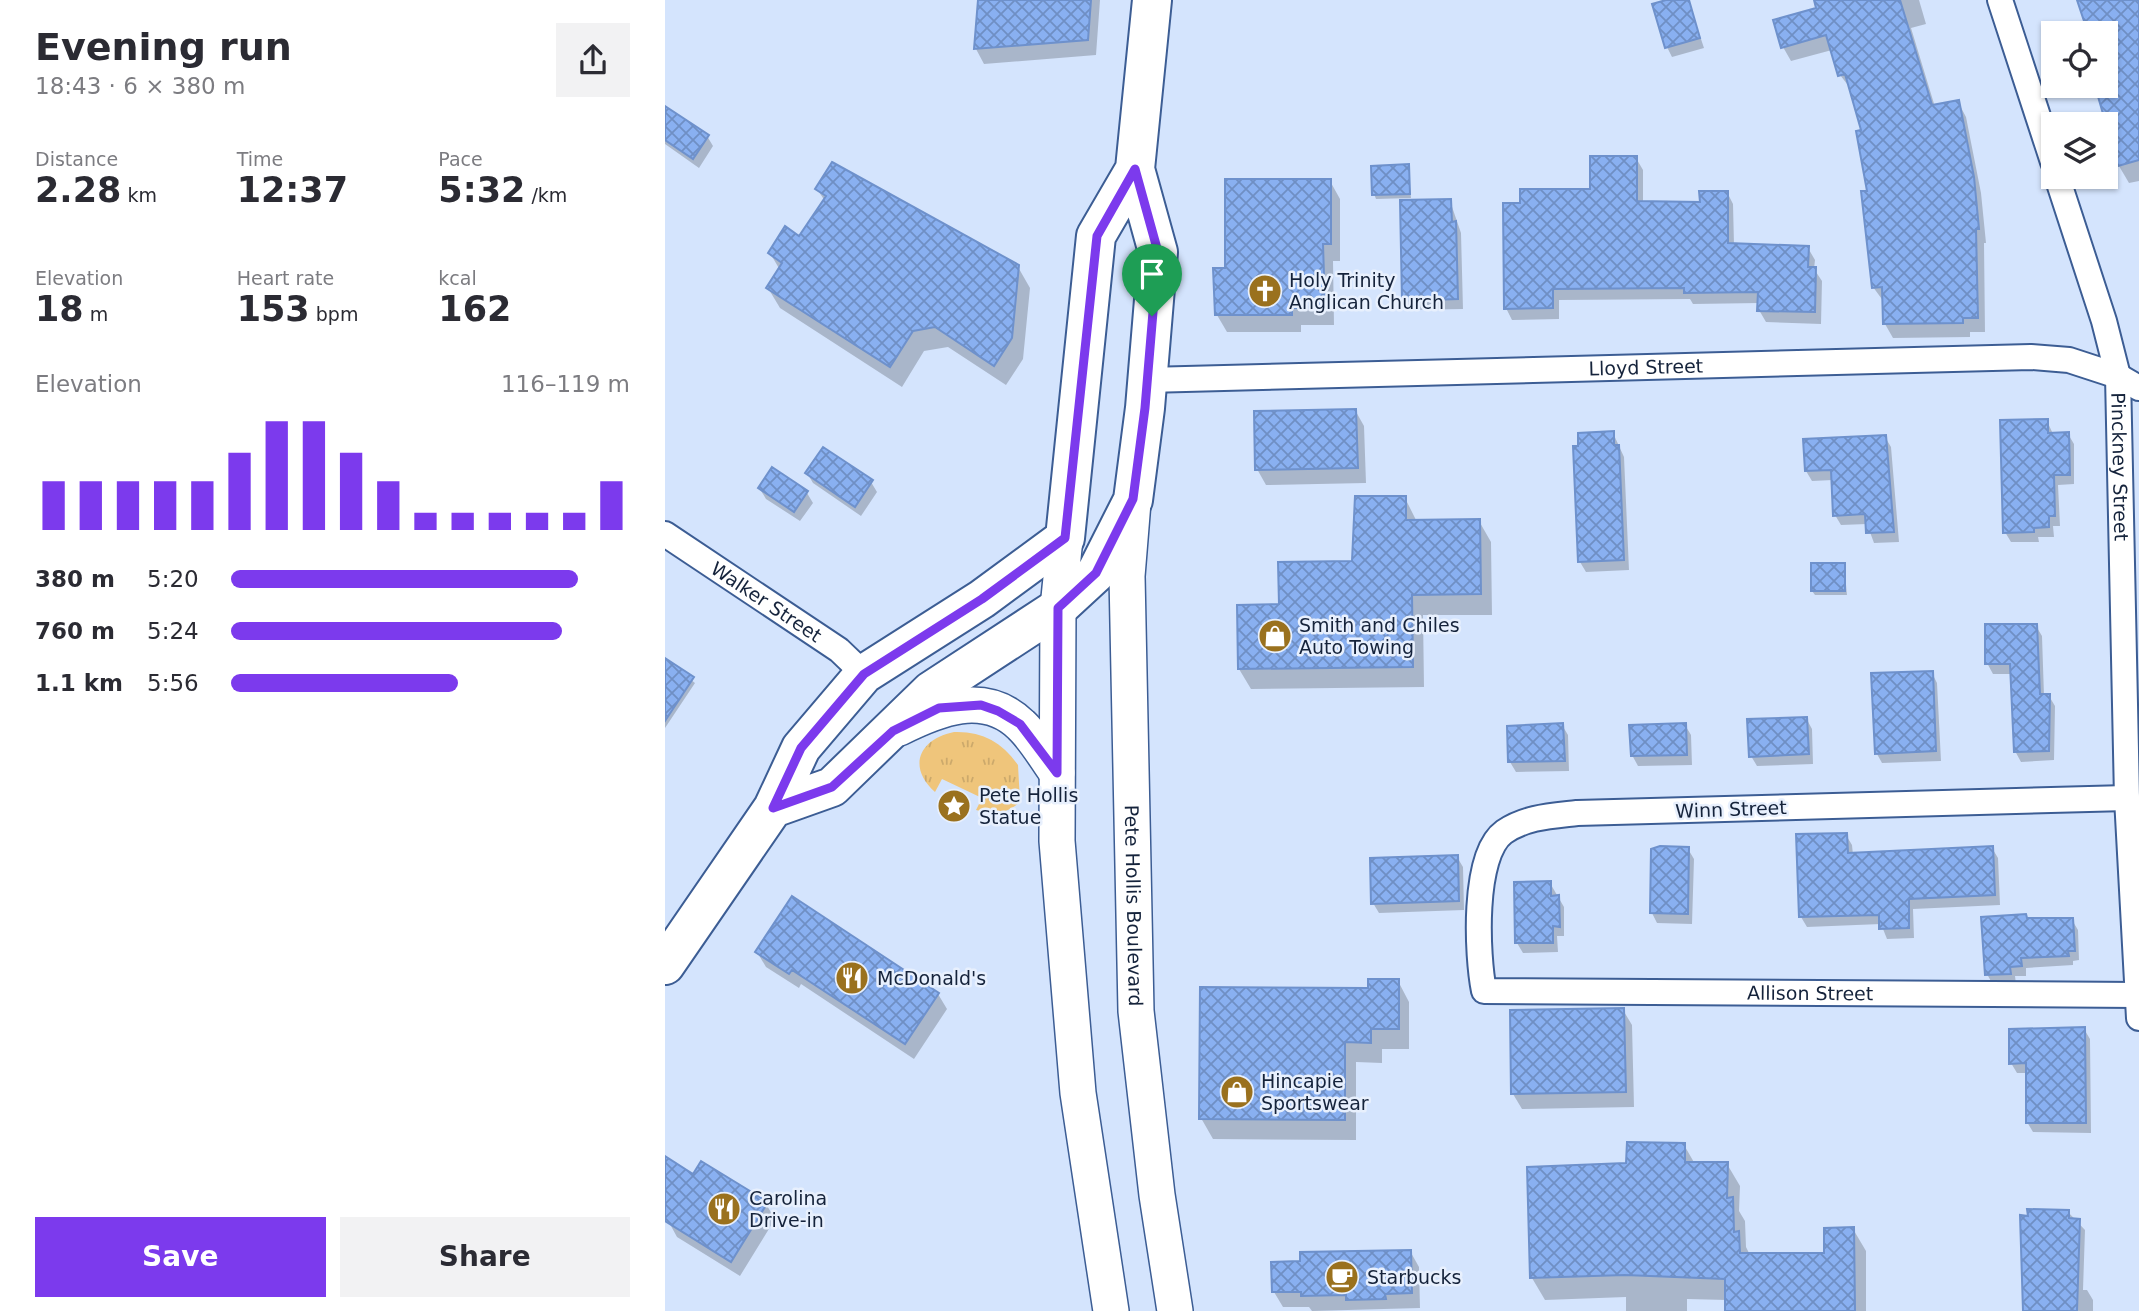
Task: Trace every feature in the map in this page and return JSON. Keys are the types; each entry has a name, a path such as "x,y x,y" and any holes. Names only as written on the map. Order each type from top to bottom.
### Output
{"main road":[{"path":"773,808 832,787 893,731 931,691 1058,608 1096,573 1133,499 1158,252 1135,169 1151,0"},
{"path":"1111,1311 1078,1093 1057,841 1058,608 1097,236 1135,169"},
{"name":"Pete Hollis Boulevard","path":"1133,499 1127,576 1136,1011 1157,1195 1175,1311"},
{"path":"665,964 773,808 801,748 864,674 982,599 1065,538"},
{"path":"893,731 939,708 981,705 1020,724 1057,773"}],"street":[{"path":"2000,0 2041,125"},
{"name":"Pinckney Street","path":"2061,189 2104,321 2129,382 2127,798 2138,1007"},
{"name":"Lloyd Street","path":"1147,380 2031,357 2069,360 2129,382"},
{"name":"Walker Street","path":"665,534 839,650 864,674"},
{"name":"Winn Street","path":"1484,990 1479,967 1478,931 1485,871 1501,834 1531,819 1577,813 2127,798"},
{"name":"Allison Street","path":"1484,990 2138,1007"}],"green space":[{"path":"954,732 982,736 998,744 1012,757 1018,765 1020,802 1005,811 989,813 976,810 982,798 942,779 935,792 926,783 919,764 925,747 932,741"}],"building":[{"path":"978,0 1091,0 1088,40 974,49"},
{"path":"1666,0 1689,0 1700,38 1665,48 1652,4"},
{"path":"1814,0 1900,0 1932,105 1959,100 1974,177 1979,229 1976,229 1978,318 1963,318 1963,323 1883,324 1882,287 1872,288 1861,191 1867,191 1856,131 1861,130 1845,74 1838,76 1826,35 1781,48 1773,20 1816,8"},
{"path":"2077,0 2139,0 2139,160 2118,166 2118,112 2102,112 2098,98 2118,98 2118,21 2084,21"},
{"path":"665,106 709,135 693,159 665,140"},
{"path":"1590,156 1637,156 1637,201 1700,202 1699,191 1728,191 1728,243 1809,246 1808,267 1816,267 1815,312 1757,311 1758,292 1684,293 1684,288 1553,289 1553,308 1504,309 1503,203 1520,203 1520,189 1590,189"},
{"path":"832,162 1019,265 1012,338 994,366 935,327 913,331 890,367 766,288 782,263 768,253 785,226 799,236 826,196 815,189"},
{"path":"1409,164 1410,194 1372,195 1371,166"},
{"path":"1225,179 1331,179 1331,244 1323,244 1325,308 1292,308 1292,315 1215,315 1213,268 1225,268"},
{"path":"1451,199 1452,222 1456,221 1458,299 1402,301 1400,200"},
{"path":"1356,409 1358,468 1255,470 1254,411"},
{"path":"2048,419 2048,433 2069,432 2070,475 2054,475 2055,516 2049,516 2049,527 2034,528 2034,532 2003,533 2000,420"},
{"path":"1614,431 1614,445 1619,445 1624,560 1578,562 1573,446 1578,446 1578,433"},
{"path":"1886,435 1894,532 1866,533 1865,514 1833,516 1831,470 1805,471 1803,439"},
{"path":"823,447 873,480 855,507 805,473"},
{"path":"772,467 808,491 794,512 758,488"},
{"path":"1355,496 1406,496 1406,520 1480,519 1481,594 1412,595 1413,667 1238,669 1237,605 1279,604 1278,562 1352,561"},
{"path":"1811,563 1845,563 1845,591 1811,591"},
{"path":"1985,624 2037,624 2040,694 2050,694 2049,751 2014,752 2010,664 1985,664"},
{"path":"665,658 694,677 665,721"},
{"path":"1933,671 1936,751 1875,754 1871,673"},
{"path":"1807,717 1809,754 1749,757 1747,719"},
{"path":"1563,723 1565,761 1508,762 1507,726"},
{"path":"1686,723 1687,755 1631,756 1629,725"},
{"path":"1847,833 1848,853 1993,846 1995,895 1909,899 1909,928 1879,929 1879,915 1799,917 1796,834"},
{"path":"1660,846 1689,847 1688,914 1650,913 1651,849"},
{"path":"1458,855 1459,901 1371,904 1370,858"},
{"path":"1551,881 1551,896 1559,895 1560,927 1553,926 1553,943 1515,943 1514,882"},
{"path":"792,896 939,993 905,1044 792,970 789,974 755,952"},
{"path":"2026,914 2027,918 2073,918 2075,951 2068,951 2069,956 2021,958 2022,966 2010,967 2011,974 1985,975 1981,917"},
{"path":"1368,979 1399,979 1399,1029 1371,1029 1371,1043 1345,1042 1345,1120 1199,1119 1200,987 1368,988"},
{"path":"1624,1008 1626,1092 1511,1094 1510,1010"},
{"path":"2085,1027 2086,1123 2026,1123 2026,1063 2009,1064 2009,1029"},
{"path":"1627,1142 1685,1143 1685,1162 1728,1162 1727,1198 1733,1197 1734,1232 1739,1231 1740,1253 1824,1253 1824,1228 1854,1227 1855,1311 1725,1311 1725,1279 1625,1275 1530,1278 1527,1167 1626,1163"},
{"name":"Carolina Drive-in","path":"665,1156 693,1174 701,1161 768,1202 731,1262 665,1221"},
{"path":"2027,1209 2069,1210 2069,1218 2080,1219 2077,1311 2023,1311 2020,1215 2028,1216"},
{"name":"Starbucks","path":"1411,1250 1412,1293 1385,1294 1386,1299 1346,1300 1346,1295 1301,1296 1301,1292 1272,1292 1271,1262 1300,1261 1300,1252"}],"place":[{"name":"Holy Trinity Anglican Church","path":"1265,291"},
{"name":"Smith and Chiles Auto Towing","path":"1275,636"},
{"name":"Pete Hollis Statue","path":"954,806"},
{"name":"McDonald's","path":"852,978"},
{"name":"Hincapie Sportswear","path":"1237,1092"},
{"name":"Carolina Drive-in","path":"724,1209"},
{"name":"Starbucks","path":"1342,1277"}],"route":[{"path":"1135,169 1158,252 1152,316 1145,408 1133,499 1096,573 1058,608 1057,773 1020,724 998,711 981,705 939,708 893,731 832,787 773,808 801,748 864,674 982,599 1065,538 1097,236 1135,169"}]}
